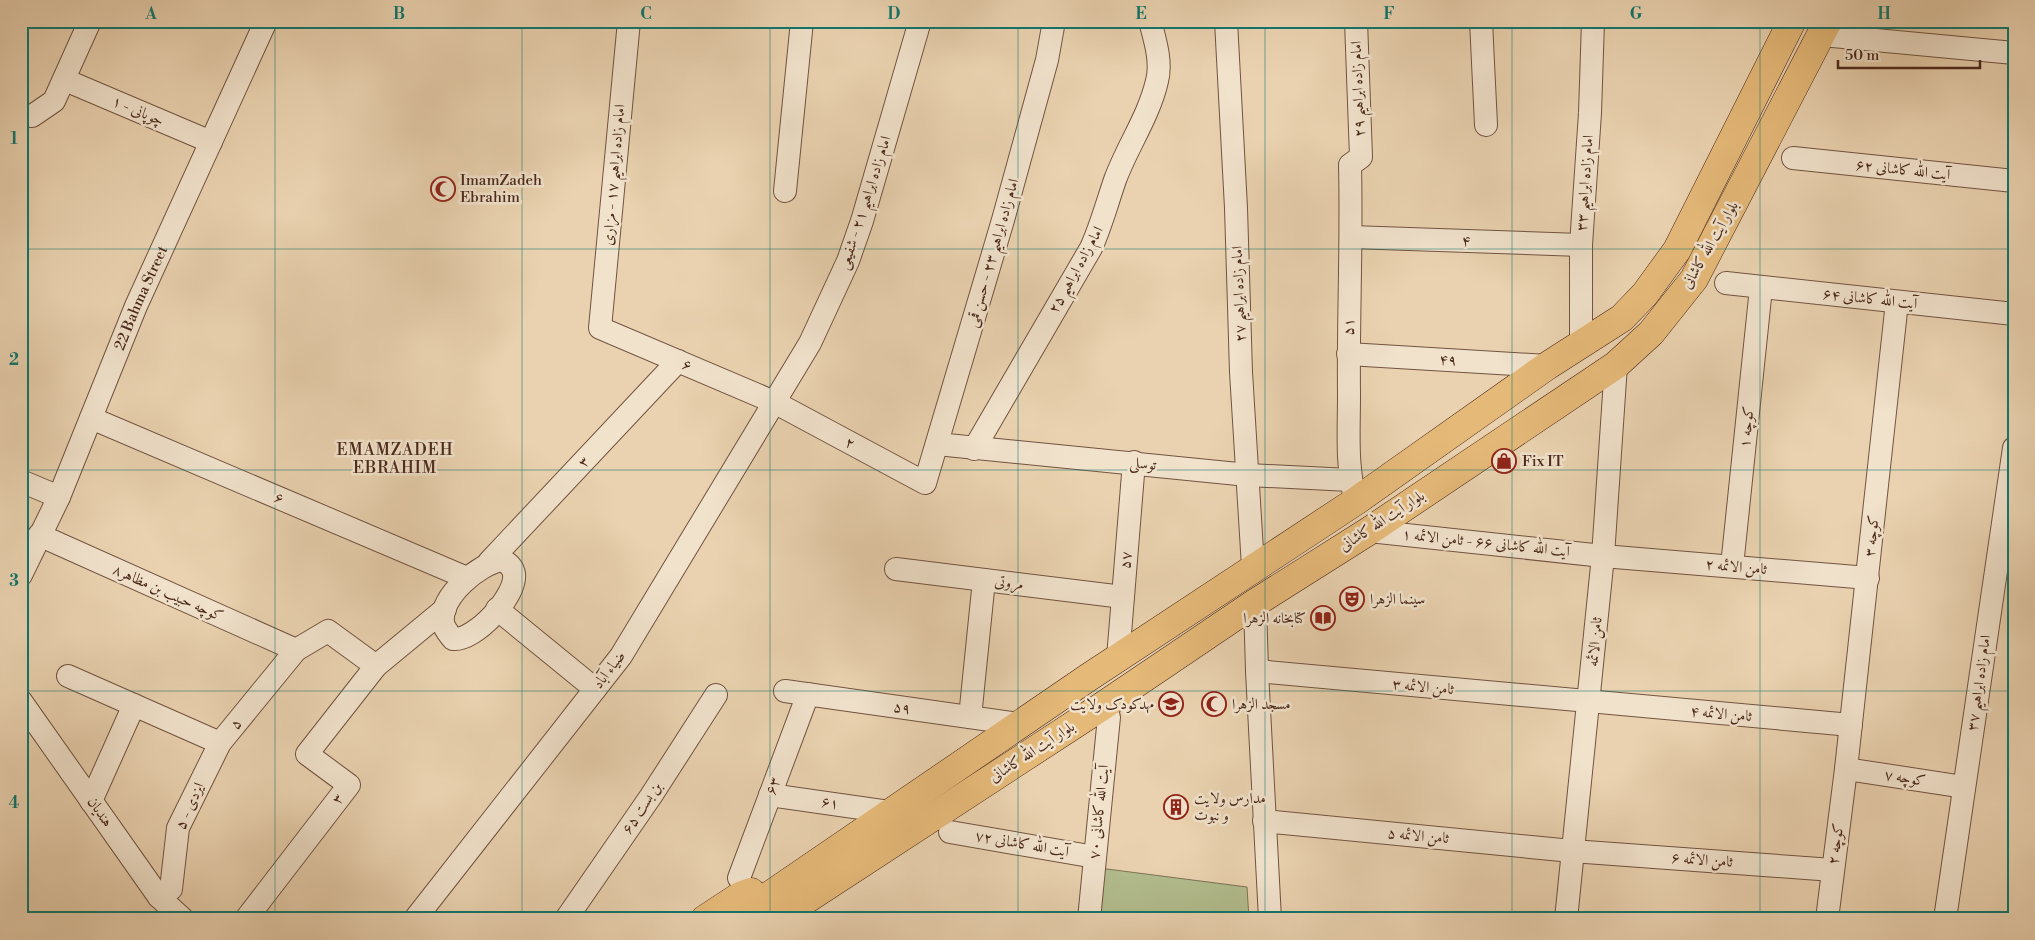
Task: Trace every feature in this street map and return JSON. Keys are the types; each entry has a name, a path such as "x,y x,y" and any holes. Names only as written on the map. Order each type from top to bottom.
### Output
{"main road":[{"name":"بلوار آیت الله کاشانی","path":"739,916 889,812 1253,567 1353,491 1622,318 1646,294 1681,242 1792,21"},
{"name":"بلوار آیت الله کاشانی","path":"770,919 807,898 1101,707 1255,603 1369,531 1616,364 1651,333 1694,279 1825,28"},
{"name":"بلوار آیت الله کاشانی","path":"705,919 740,896 801,872"},
{"name":"بلوار آیت الله کاشانی","path":"786,919 807,898"}],"street":[{"path":"21,115 32,116 54,101 90,21"},
{"name":"22 Bahma Street","path":"21,575 59,497 136,306 266,21"},
{"name":"امام زاده ابراهیم ۱۷ - مزاری","path":"600,328 629,21"},
{"path":"785,190 802,21"},
{"name":"امام زاده ابراهیم ۲۱ - شفیعی","path":"774,402 810,342 848,261 880,161 920,21"},
{"name":"امام زاده ابراهیم ۲۳ - حسن قمی","path":"925,483 1003,220 1047,60 1054,21"},
{"name":"امام زاده ابراهیم ۲۵","path":"974,449 1091,248 1102,222 1116,179 1131,148 1158,80 1157,46 1150,21"},
{"name":"امام زاده ابراهیم ۲۷","path":"1226,21 1236,208 1241,372 1253,567"},
{"name":"امام زاده ابراهیم ۲۹","path":"1356,21 1361,156"},
{"path":"1481,21 1486,125"},
{"name":"امام زاده ابراهیم ۳۳","path":"1581,345 1581,245 1590,113 1593,21"},
{"path":"1825,28 2014,53"},
{"name":"۱ - چوپانی","path":"65,80 211,142"},
{"name":"۵۱","path":"1353,491 1348,354 1351,237 1350,165 1361,156"},
{"name":"آیت الله کاشانی ۶۲","path":"1793,158 2014,181"},
{"name":"۴","path":"1351,237 1581,245"},
{"name":"آیت الله کاشانی ۶۴","path":"1726,283 2014,314"},
{"name":"کوچه ۱","path":"1732,566 1761,288"},
{"name":"کوچه ۳","path":"1846,769 1897,302"},
{"name":"۶","path":"600,328 774,402"},
{"name":"۴۹","path":"1348,354 1547,366"},
{"name":"۳","path":"246,919 349,785 307,754 376,666 444,609 467,578 490,562 678,361"},
{"name":"ثامن الائمه","path":"1566,919 1572,851 1590,702 1603,556 1616,364"},
{"name":"۲","path":"774,402 925,483"},
{"name":"ضیاء آباد","path":"415,919 621,656 774,402"},
{"name":"۶","path":"91,418 467,578"},
{"name":"توسلی","path":"936,444 974,449 1134,462 1248,475 1353,491"},
{"name":"امام زاده ابراهیم ۳۷","path":"1945,919 2014,448"},
{"name":"۵۷","path":"1118,658 1134,462"},
{"path":"21,481 59,497"},
{"name":"آیت الله کاشانی ۶۶ - ثامن الائمه ۱","path":"1369,531 1603,556"},
{"name":"کوچه حبیب بن مظاهر۸","path":"39,536 296,650"},
{"name":"ثامن الائمه ۲","path":"1603,556 1868,578"},
{"path":"444,609 443,621 446,630 453,639 462,640 486,623 497,609 514,580 514,572 509,564 502,560 490,562"},
{"name":"مروتی","path":"896,569 1123,597"},
{"path":"970,717 984,580"},
{"path":"1255,603 1256,671 1270,919"},
{"path":"497,609 595,689"},
{"name":"۵","path":"68,676 220,743 296,650 328,631 376,666"},
{"name":"ثامن الائمه ۳","path":"1256,671 1590,702"},
{"name":"۵۹","path":"785,691 1019,724"},
{"name":"۶۳","path":"739,878 808,694"},
{"name":"بن بست ۶۵","path":"566,919 651,796 716,695"},
{"name":"هندیان","path":"21,701 159,897 183,919"},
{"name":"ثامن الائمه ۴","path":"1590,702 1851,725"},
{"path":"92,801 134,705"},
{"name":"آیت الله کاشانی ۷۰","path":"1089,919 1109,717 1101,707"},
{"name":"۵ - ایزدی","path":"159,897 171,889 178,828 220,743"},
{"name":"کوچه ۷","path":"1846,769 1964,787"},
{"name":"کوچه ۲","path":"1827,919 1846,769"},
{"name":"۶۱","path":"770,795 889,812"},
{"name":"ثامن الائمه ۵","path":"1264,822 1572,851"},
{"name":"آیت الله کاشانی ۷۲","path":"950,832 1095,857"},
{"name":"ثامن الائمه ۶","path":"1572,851 1833,870"}],"green space":[{"path":"1099,868 1247,887 1249,919 1095,919"}],"place":[{"name":"ImamZadeh Ebrahim","path":"443,189"},
{"name":"Fix IT","path":"1504,461"},
{"name":"سینما الزهرا","path":"1352,599"},
{"name":"کتابخانه الزهرا","path":"1323,618"},
{"name":"مهدکودک ولایت","path":"1171,704"},
{"name":"مسجد الزهرا","path":"1214,704"},
{"name":"مدارس ولایت و نبوت","path":"1176,807"}],"district":[{"name":"EMAMZADEH EBRAHIM","path":"395,459"}]}
